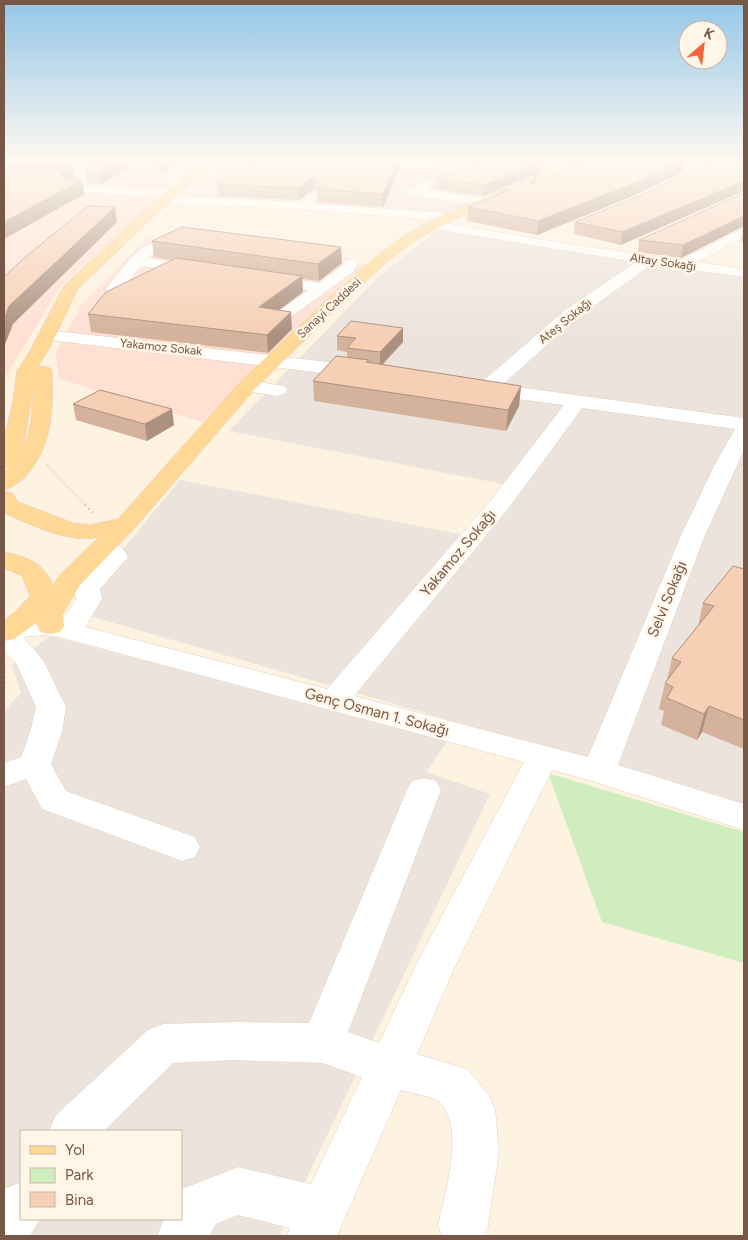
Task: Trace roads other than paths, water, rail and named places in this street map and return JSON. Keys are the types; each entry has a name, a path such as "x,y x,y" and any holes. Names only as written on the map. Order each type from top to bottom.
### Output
{"main road":[{"path":"126,524 90,532 70,530 10,507 4,497 12,448 22,406 26,371 44,342 71,288 145,219"},
{"name":"Sanayi Caddesi","path":"100,550 126,524 247,386 274,360 384,257 411,236 446,219"},
{"path":"7,474 32,456 39,436 44,342"},
{"path":"5,560 53,567 70,565 100,550"},
{"path":"5,560 25,566 37,576 43,596 37,606 24,620 5,632"}],"street":[{"name":"Altay Sokağı","path":"427,219 535,243 744,273"},
{"path":"688,266 700,254 744,232"},
{"path":"535,243 559,235"},
{"path":"114,289 137,261 161,239"},
{"path":"614,255 640,243"},
{"path":"688,266 732,250"},
{"name":"Ateş Sokağı","path":"486,388 570,314 649,260"},
{"path":"137,261 215,272"},
{"path":"285,314 348,269 351,263"},
{"path":"254,278 343,294"},
{"name":"Yakamoz Sokak","path":"44,342 274,360"},
{"path":"274,360 380,374"},
{"path":"247,386 277,390"},
{"path":"467,386 744,424"},
{"name":"Yakamoz Sokağı","path":"334,701 499,505 577,401"},
{"name":"Selvi Sokağı","path":"598,771 691,540 725,466 744,431"},
{"path":"59,629 89,599 87,588 115,557 112,551 100,550"},
{"name":"Genç Osman 1. Sokağı","path":"5,632 27,626 59,629 542,758 598,771 744,817"},
{"path":"5,632 29,660 51,707 46,732 35,764 54,800 182,847"},
{"path":"182,1236 199,1206 238,1191 318,1224 433,971 542,758"},
{"path":"4,775 35,764"},
{"path":"322,1042 424,790"},
{"path":"73,1130 163,1044 234,1041 322,1042 390,1067 451,1084 472,1109 476,1152 463,1226"},
{"path":"4,1232 20,1208"}]}
